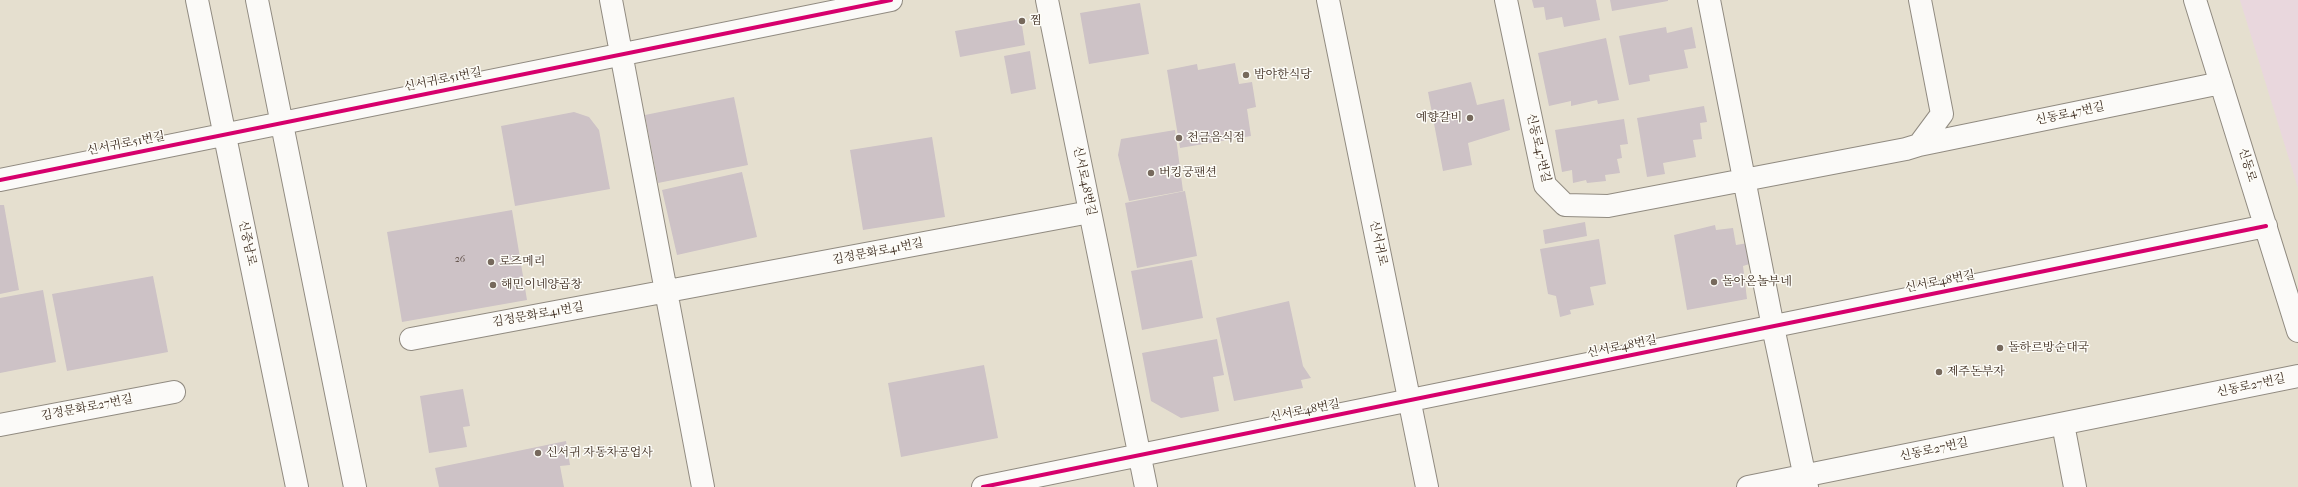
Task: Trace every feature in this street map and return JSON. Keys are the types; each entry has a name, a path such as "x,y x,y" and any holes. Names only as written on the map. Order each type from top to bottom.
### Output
{"street":[{"name":"신중남로","path":"197,0 297,487"},
{"path":"257,0 355,487"},
{"path":"611,0 703,487"},
{"name":"신서귀로51번길","path":"0,180 891,0"},
{"name":"신서로48번길","path":"1047,0 1146,487"},
{"name":"신서귀로","path":"1328,0 1427,487"},
{"name":"신동로47번길","path":"1506,0 1545,185 1565,205 1608,206 1744,181 2221,83"},
{"path":"1709,0 1773,327 1806,482"},
{"path":"1919,145 1942,114 1920,0"},
{"name":"신동로","path":"2196,0 2298,331"},
{"name":"김정문화로41번길","path":"411,339 1090,212"},
{"name":"신서로48번길","path":"983,487 2266,226"},
{"name":"신동로27번길","path":"1748,487 1806,482 2062,424 2298,376"},
{"name":"김정문화로27번길","path":"0,425 174,392"},
{"path":"2062,424 2075,487"}],"shaded area":[{"path":"2240,0 2298,0 2298,188"}],"building":[{"path":"1532,0 1596,0 1600,20 1564,27 1562,17 1546,20 1544,7 1534,8"},
{"path":"1610,0 1668,0 1668,1 1612,11"},
{"path":"1140,3 1149,54 1089,64 1080,13"},
{"path":"1021,19 1025,45 960,57 955,31"},
{"path":"1666,27 1667,33 1692,27 1696,48 1684,50 1688,68 1649,75 1650,81 1629,85 1619,36"},
{"path":"1606,38 1619,100 1598,104 1597,100 1571,106 1571,101 1549,106 1538,53"},
{"path":"1030,51 1036,89 1011,94 1004,56"},
{"path":"1235,63 1239,84 1252,82 1256,107 1247,109 1251,136 1180,148 1167,70 1197,64 1198,70"},
{"name":"예향갈비","path":"1471,82 1477,105 1504,99 1510,130 1468,143 1472,165 1443,171 1428,92"},
{"path":"734,97 748,165 658,183 645,115"},
{"path":"1704,106 1707,122 1700,123 1702,139 1693,140 1696,157 1663,163 1665,174 1647,177 1637,118"},
{"path":"574,112 589,117 599,130 610,189 515,206 501,126"},
{"path":"1624,119 1628,144 1620,145 1622,158 1617,159 1620,173 1605,175 1606,181 1587,183 1586,180 1573,183 1572,170 1562,172 1555,130"},
{"name":"버킹궁팬션","path":"1175,130 1183,191 1129,201 1118,155 1121,139"},
{"path":"932,137 945,217 863,230 850,150"},
{"path":"742,172 757,237 677,255 662,190"},
{"path":"1185,191 1197,256 1137,268 1125,203"},
{"path":"0,205 4,205 19,290 0,294"},
{"path":"512,210 527,300 402,322 387,232"},
{"path":"1585,222 1587,236 1545,244 1543,230"},
{"name":"돌아온놀부네","path":"1715,225 1716,230 1733,228 1736,245 1748,243 1753,263 1743,266 1747,299 1687,310 1674,235"},
{"path":"1599,239 1606,284 1590,287 1594,305 1570,310 1571,314 1560,317 1556,296 1548,294 1540,249"},
{"path":"1192,260 1203,318 1142,330 1131,271"},
{"path":"153,276 168,352 67,371 52,294"},
{"path":"43,290 56,362 0,373 0,298"},
{"path":"1289,301 1303,366 1311,378 1301,380 1303,388 1234,401 1216,318"},
{"path":"1217,339 1224,375 1213,377 1219,411 1181,418 1151,401 1142,353"},
{"path":"984,365 998,438 901,457 888,383"},
{"path":"463,389 470,426 463,427 467,447 429,453 420,396"},
{"name":"신서귀 자동차공업사","path":"566,441 570,465 560,466 564,487 439,487 435,468"}],"cycle path":[{"path":"0,180 891,0"},
{"path":"983,487 2266,226"}],"place":[{"name":"찜","path":"1022,21"},
{"name":"밤야한식당","path":"1246,75"},
{"name":"예향갈비","path":"1470,118"},
{"name":"천금음식점","path":"1179,138"},
{"name":"버킹궁팬션","path":"1151,173"},
{"name":"로즈메리","path":"491,262"},
{"name":"돌아온놀부네","path":"1714,282"},
{"name":"해민이네양곱창","path":"493,285"},
{"name":"돌하르방순대국","path":"2000,348"},
{"name":"제주돈부자","path":"1939,372"},
{"name":"신서귀 자동차공업사","path":"538,453"}]}
